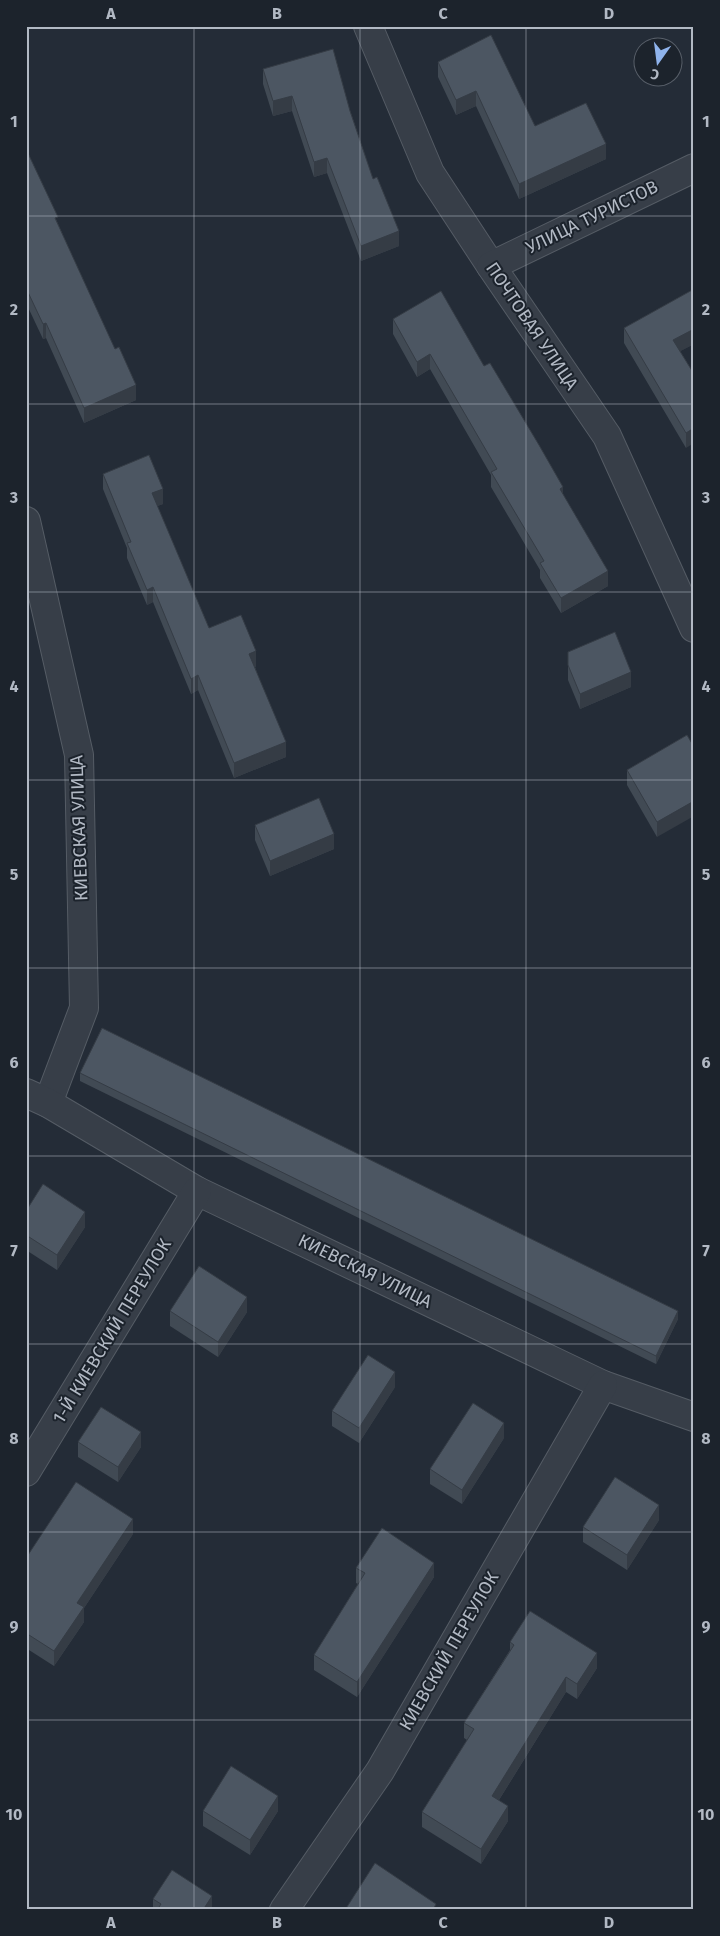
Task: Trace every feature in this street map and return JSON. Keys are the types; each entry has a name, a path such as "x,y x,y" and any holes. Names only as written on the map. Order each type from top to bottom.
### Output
{"street":[{"name":"ПОЧТОВАЯ УЛИЦА","path":"368,26 430,173 607,436 694,628"},
{"name":"УЛИЦА ТУРИСТОВ","path":"491,266 694,168"},
{"name":"КИЕВСКАЯ УЛИЦА","path":"26,521 79,755 84,1008 37,1098 197,1191 603,1385 694,1417"},
{"name":"1-Й КИЕВСКИЙ ПЕРЕУЛОК","path":"26,1472 197,1191"},
{"name":"КИЕВСКИЙ ПЕРЕУЛОК","path":"284,1910 380,1771 603,1385"}],"building":[{"path":"491,35 535,126 586,103 606,144 519,184 476,91 456,100 438,62"},
{"path":"333,49 350,111 373,179 377,177 399,231 361,246 327,158 314,162 292,96 273,101 263,69"},
{"path":"26,149 58,217 55,218 115,349 119,347 136,385 84,408 46,323 43,324 26,288"},
{"path":"694,289 694,329 673,340 694,374 694,428 686,433 624,328"},
{"path":"441,291 484,366 490,363 539,445 563,487 560,489 608,571 561,598 540,563 544,561 491,472 497,469 430,354 417,362 393,319"},
{"path":"149,455 163,489 152,493 209,628 241,615 256,651 249,654 286,742 234,763 198,675 191,679 153,587 147,590 127,543 131,542 103,474"},
{"path":"615,632 631,672 580,694 568,665 568,652"},
{"path":"687,735 694,747 694,801 657,822 627,770"},
{"path":"319,798 334,834 270,861 255,825"},
{"path":"102,1028 678,1311 656,1356 80,1073"},
{"path":"43,1184 85,1212 57,1255 26,1235 26,1211"},
{"path":"199,1266 247,1297 218,1342 170,1311"},
{"path":"368,1355 395,1372 359,1428 332,1411"},
{"path":"473,1403 504,1423 462,1490 430,1469"},
{"path":"101,1407 141,1432 118,1467 78,1442"},
{"path":"615,1477 659,1505 627,1555 583,1527"},
{"path":"76,1482 133,1519 77,1603 84,1607 54,1651 29,1635 26,1638 26,1558"},
{"path":"382,1528 434,1563 357,1682 314,1655 365,1573 356,1568"},
{"path":"530,1611 597,1653 577,1684 566,1677 492,1796 508,1806 481,1849 422,1812 474,1729 464,1723 514,1645 510,1642"},
{"path":"231,1766 278,1796 250,1840 203,1811"},
{"path":"375,1863 436,1904 433,1910 345,1910"},
{"path":"172,1870 212,1896 203,1910 157,1910 161,1904 153,1899"}]}
